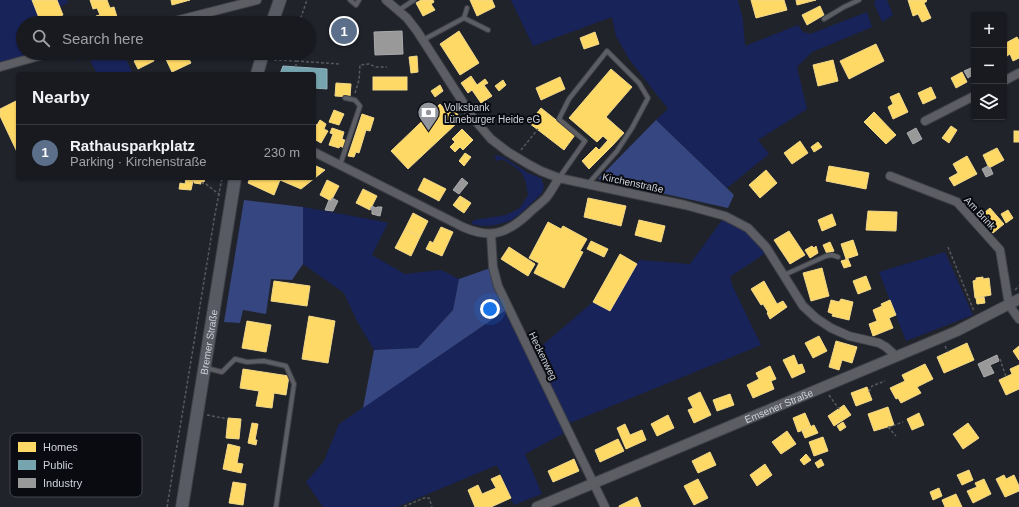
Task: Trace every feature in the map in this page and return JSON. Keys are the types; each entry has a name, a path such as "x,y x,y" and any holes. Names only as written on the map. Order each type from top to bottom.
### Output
{"main road":[{"path":"274,16 279,0"},
{"path":"258,72 261,60"},
{"name":"Bremer Straße","path":"182,507 203,368 226,196 234,180"}],"street":[{"path":"194,16 257,0"},
{"name":"Kirchenstraße","path":"386,0 408,18 473,118 491,139 516,157 541,171 559,178 685,205 725,216 748,228 766,247 783,276 804,306 816,318 831,328 849,336 886,346 896,356"},
{"path":"0,67 25,60"},
{"path":"1007,79 1019,73"},
{"path":"925,121 971,98"},
{"path":"316,153 463,227 474,232 491,234 504,232 517,224 546,198 559,178"},
{"name":"Am Brink","path":"890,176 957,202 1000,250 1009,305"},
{"name":"Heckenweg","path":"491,234 493,267 498,286 605,507"},
{"name":"Emsener Straße","path":"537,507 593,482 957,331 1019,299"},
{"path":"1009,305 1019,319"}],"lane":[{"path":"350,0 356,4 360,0"},
{"path":"399,10 414,0"},
{"path":"824,19 859,0"},
{"path":"464,18 466,8"},
{"path":"464,18 488,30"},
{"path":"423,40 464,18"},
{"path":"559,178 585,141 559,119 569,99 607,52 639,83 648,98 632,128 617,151 588,184"},
{"path":"340,165 360,106 355,100 345,98"},
{"path":"783,276 826,256 832,255 838,257"},
{"path":"203,368 222,372 235,359 247,362 264,361 286,366 294,384 276,507"}],"path":[{"path":"302,16 308,0"},
{"path":"274,60 340,64"},
{"path":"296,61 296,67"},
{"path":"352,100 359,80 360,65 369,64 376,67 387,68"},
{"path":"516,157 538,129"},
{"path":"168,507 214,222 226,196 222,180"},
{"path":"201,183 206,184 226,196"},
{"path":"948,247 978,320"},
{"path":"1000,359 1006,377"},
{"path":"869,392 872,386 885,381"},
{"path":"823,386 839,409"},
{"path":"207,414 228,419"},
{"path":"896,436 888,427 903,422"},
{"path":"405,507 424,498 429,498 432,507"}],"shaded area":[{"path":"0,0 67,0 68,3 37,16 16,16 17,60 0,65"},
{"path":"511,0 738,0 743,20 745,46 798,25 803,32 810,34 867,12 872,27 812,52 797,67 807,109 758,140 769,154 727,188 656,120 668,109 629,59 616,36 612,17 533,46"},
{"path":"876,0 887,0 893,15 882,22 874,3"},
{"path":"90,60 126,60 132,72 96,72"},
{"path":"656,120 734,195 728,208 598,179"},
{"path":"495,155 503,157 528,173 541,178 544,186 542,193 520,214 510,221 495,225 483,226 471,224 474,220 506,215 520,208 528,195 525,181 521,172 502,159 496,161"},
{"path":"244,200 303,207 303,264 292,280 271,279 266,314 243,310 240,323 224,322"},
{"path":"303,207 388,223 372,255 405,274 441,270 459,279 453,310 418,348 374,350 357,321 344,293 303,264"},
{"path":"725,216 748,228 769,251 730,277 733,287 761,345 565,425 568,431 525,454 542,494 514,505 497,465 397,507 323,507 306,482 324,461 339,424 509,308 531,355 593,302 610,311 639,260 690,264"},
{"path":"945,252 973,315 906,341 879,272"},
{"path":"493,267 509,308 363,408 374,350 418,348 453,310 459,279"}],"building: Homes":[{"path":"32,0 57,0 63,15 60,16 38,16"},
{"path":"90,0 107,0 110,8 114,7 117,16 96,16 100,15 97,8 93,9"},
{"path":"171,0 190,0 172,5"},
{"path":"421,0 433,0 434,2 431,4 435,10 423,16 416,3"},
{"path":"470,0 492,0 495,7 477,16"},
{"path":"751,0 784,0 787,10 756,18"},
{"path":"796,0 816,0 797,5"},
{"path":"908,0 926,0 927,1 924,3 931,18 922,22 918,14 913,16"},
{"path":"820,6 824,15 807,25 802,15"},
{"path":"459,31 479,63 460,75 440,44"},
{"path":"595,32 599,44 584,49 580,38"},
{"path":"1017,37 1019,41 1019,58 1013,61 1010,54 1007,56 1007,42"},
{"path":"876,44 884,61 849,79 840,61"},
{"path":"417,56 418,72 411,73 409,57"},
{"path":"154,60 154,61 138,69 134,61"},
{"path":"166,60 190,60 191,63 172,72"},
{"path":"833,60 838,81 818,86 813,65"},
{"path":"611,69 632,87 606,117 624,133 613,145 603,136 597,142 569,118"},
{"path":"962,72 967,82 956,88 951,78"},
{"path":"471,76 477,85 485,79 488,83 484,85 492,96 481,103 472,90 468,93 461,83"},
{"path":"373,77 407,77 407,90 373,90"},
{"path":"560,77 565,89 541,100 536,88"},
{"path":"503,80 506,85 499,91 495,86"},
{"path":"336,83 351,84 350,97 335,96"},
{"path":"440,85 443,91 435,97 431,91"},
{"path":"931,87 936,98 923,104 918,93"},
{"path":"899,93 908,112 893,119 888,107 893,104 890,97"},
{"path":"16,101 16,150 0,116 0,109"},
{"path":"440,104 448,113 453,109 459,116 455,120 457,123 408,169 391,151"},
{"path":"541,108 575,135 564,150 529,123"},
{"path":"334,110 344,114 339,125 329,122"},
{"path":"874,112 896,135 886,144 864,122"},
{"path":"362,114 374,118 370,131 366,130 359,153 356,152 354,157 348,156"},
{"path":"320,120 326,124 324,129 328,131 321,143 316,140 316,124"},
{"path":"951,126 957,130 949,143 942,138"},
{"path":"332,128 344,132 342,139 347,141 344,148 329,145 333,134 330,133"},
{"path":"462,129 473,140 463,150 460,147 455,152 450,147 455,142 452,139"},
{"path":"1014,131 1019,131 1019,142 1014,142"},
{"path":"608,140 613,145 589,169 582,161 596,147 599,150"},
{"path":"800,141 808,153 792,164 784,153"},
{"path":"818,142 822,147 814,152 811,147"},
{"path":"997,148 1004,160 989,168 983,155"},
{"path":"465,153 471,157 464,166 459,161"},
{"path":"967,156 977,174 954,186 949,178 958,173 953,164"},
{"path":"316,166 325,170 316,177"},
{"path":"829,166 869,173 866,189 826,181"},
{"path":"766,170 777,183 760,198 749,185"},
{"path":"424,178 446,189 439,201 418,190"},
{"path":"186,180 204,180 204,182 201,182 201,184 194,183 193,181 191,190 179,189 180,183 185,184"},
{"path":"249,180 280,180 274,195 248,183"},
{"path":"280,180 312,180 301,189"},
{"path":"327,180 339,186 331,201 320,195"},
{"path":"363,189 377,196 370,210 356,203"},
{"path":"460,196 465,199 458,209 453,205"},
{"path":"588,198 626,206 621,226 584,217"},
{"path":"465,199 471,203 464,213 458,209"},
{"path":"990,208 1004,224 993,233 980,216"},
{"path":"1008,210 1013,218 1006,223 1001,214"},
{"path":"868,211 897,212 896,231 866,230"},
{"path":"413,213 428,221 420,237 405,229"},
{"path":"832,214 836,225 822,231 818,220"},
{"path":"639,220 665,226 661,242 635,235"},
{"path":"548,222 561,229 563,226 587,239 580,251 583,252 564,288 534,273 539,263 529,258"},
{"path":"441,227 453,232 442,256 426,249 430,241 433,243"},
{"path":"405,229 420,237 411,256 395,248"},
{"path":"789,231 805,255 790,264 774,240"},
{"path":"853,240 858,255 846,259 841,244"},
{"path":"591,241 608,249 604,257 587,249"},
{"path":"830,242 834,251 827,254 823,245"},
{"path":"812,246 814,248 816,246 818,253 810,258 805,250"},
{"path":"509,247 535,264 528,276 501,259"},
{"path":"620,254 637,264 610,311 593,302"},
{"path":"848,259 851,266 844,268 841,261"},
{"path":"822,268 829,296 811,301 803,273"},
{"path":"866,276 871,289 858,294 853,281"},
{"path":"983,277 983,279 989,278 991,295 975,298 973,281 976,280 976,278"},
{"path":"274,281 310,286 307,306 271,301"},
{"path":"764,281 777,304 783,301 787,307 770,319 763,304 761,305 751,289"},
{"path":"984,297 985,303 977,304 976,298"},
{"path":"841,299 853,302 849,320 832,316 833,314 828,312 831,300 839,302"},
{"path":"890,300 896,315 889,318 893,328 873,336 869,324 877,321 873,310"},
{"path":"309,316 335,321 328,363 302,359"},
{"path":"247,321 271,325 266,352 242,348"},
{"path":"819,336 827,351 813,358 805,343"},
{"path":"836,341 857,347 852,363 842,360 839,370 829,367"},
{"path":"967,343 974,360 944,373 937,357"},
{"path":"1019,346 1019,360 1013,351"},
{"path":"794,355 798,365 802,364 805,372 792,378 783,360"},
{"path":"925,364 933,379 917,387 921,393 901,403 898,398 896,399 890,388 905,381 902,375"},
{"path":"1019,365 1019,389 1006,395 999,380 1012,374 1010,369"},
{"path":"770,366 776,379 771,381 774,389 753,398 747,385 759,379 756,373"},
{"path":"243,369 289,376 286,395 274,393 272,408 256,406 259,391 240,388"},
{"path":"867,387 872,400 856,406 851,393"},
{"path":"700,392 711,415 694,423 688,410 693,408 688,398"},
{"path":"730,394 734,405 717,411 713,400"},
{"path":"844,405 851,415 834,426 828,416"},
{"path":"888,407 894,425 874,431 868,414"},
{"path":"805,413 811,427 798,432 793,418"},
{"path":"919,413 924,425 912,430 907,419"},
{"path":"668,415 674,428 657,436 651,424"},
{"path":"228,418 241,419 239,439 226,438"},
{"path":"843,422 846,427 840,431 837,426"},
{"path":"252,423 258,424 255,440 257,440 256,445 248,443"},
{"path":"968,423 979,438 963,449 953,434"},
{"path":"625,424 630,435 642,430 646,440 626,449 617,428"},
{"path":"814,425 818,433 805,438 802,431"},
{"path":"787,431 796,444 781,454 772,442"},
{"path":"823,437 828,451 814,456 809,442"},
{"path":"618,439 624,451 600,462 595,450"},
{"path":"228,444 240,447 237,463 243,464 241,473 223,469"},
{"path":"710,452 716,465 698,473 692,461"},
{"path":"806,454 811,460 804,465 800,460"},
{"path":"574,459 579,471 553,482 548,471"},
{"path":"821,459 824,465 818,468 815,463"},
{"path":"765,464 772,475 757,486 750,475"},
{"path":"969,470 973,480 962,485 957,475"},
{"path":"500,475 511,498 491,507 475,507 468,490 478,485 482,494 496,488 491,479"},
{"path":"1004,475 1006,479 1014,475 1019,486 1019,491 1005,497 996,479"},
{"path":"698,479 708,498 694,505 684,486"},
{"path":"984,479 991,494 973,503 967,491 977,487 975,483"},
{"path":"233,482 246,484 243,505 229,503"},
{"path":"939,488 942,496 933,500 930,492"},
{"path":"956,494 962,507 945,507 942,500"},
{"path":"637,497 641,507 619,507 619,506"}],"building: Public":[{"path":"283,66 327,69 327,89 316,88 316,72 281,72"}],"building: Industry":[{"path":"402,31 403,54 375,55 374,32"},
{"path":"971,68 971,76 968,78 964,71"},
{"path":"916,128 922,139 913,144 907,133"},
{"path":"988,166 993,174 986,177 982,169"},
{"path":"462,178 468,183 459,194 453,190"},
{"path":"332,198 338,201 333,211 325,210 329,200 331,201"},
{"path":"372,206 376,208 382,207 380,216 372,214 372,210 370,209"},
{"path":"997,355 999,361 990,365 994,373 984,377 978,364"}],"place":[{"name":"Rathausparkplatz","path":"344,31"},
{"name":"Volksbank Lüneburger Heide eG","path":"429,132"}]}
